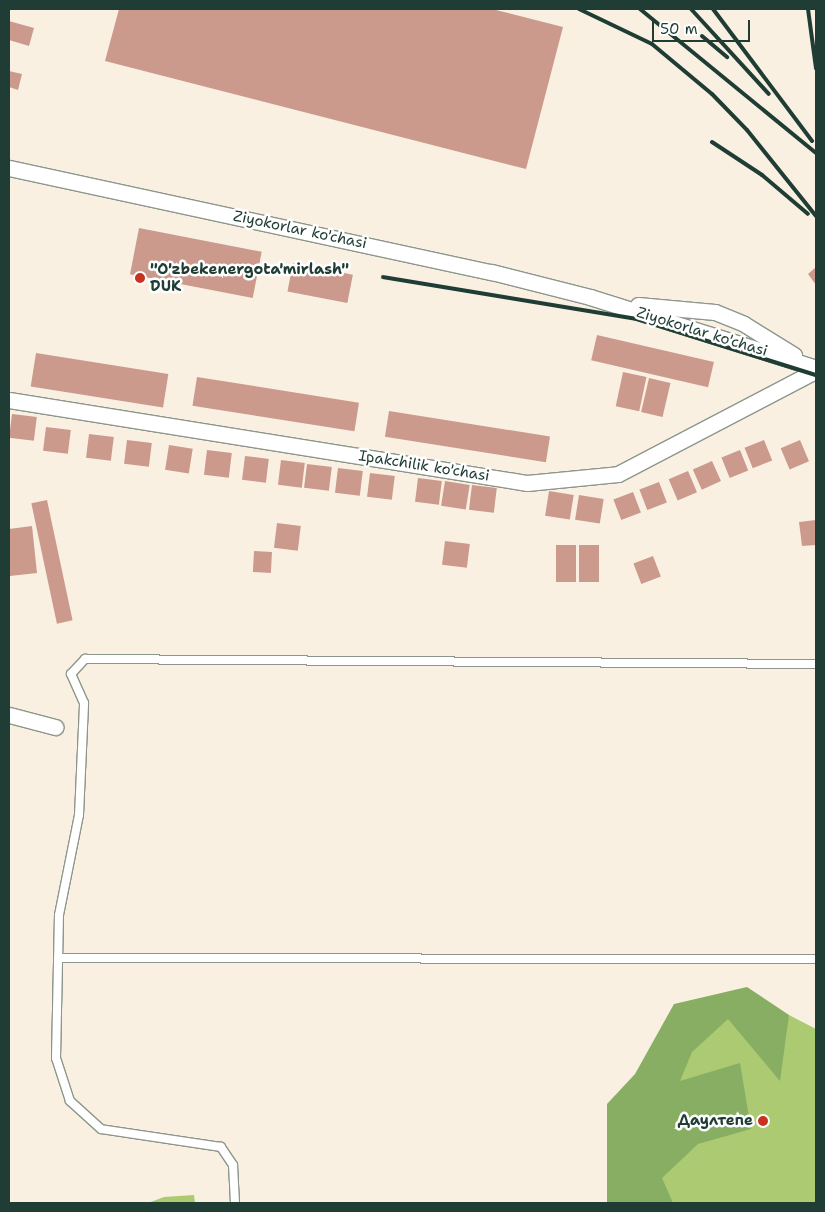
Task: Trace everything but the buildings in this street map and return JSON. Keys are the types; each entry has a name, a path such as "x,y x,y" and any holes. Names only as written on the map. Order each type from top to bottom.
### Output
{"street":[{"name":"Ziyokorlar ko'chasi","path":"9,168 492,272 590,297 815,368"},
{"name":"Ziyokorlar ko'chasi","path":"590,297 653,307 715,312 744,324 815,368"},
{"name":"Ipakchilik ko'chasi","path":"9,400 527,483 618,474 811,373 815,368"},
{"path":"9,715 55,727"}],"lane":[{"path":"235,1203 232,1165 221,1147 101,1129 70,1101 56,1058 59,915 79,815 84,703 71,674 85,659 816,664"},
{"path":"58,958 816,959"}],"green space":[{"path":"747,987 789,1015 780,1081 728,1019 692,1052 680,1081 740,1063 751,1129 698,1144 662,1178 673,1203 607,1203 607,1104 635,1074 674,1004"},
{"path":"732,1006 772,1054 789,1015 816,1029 816,1203 664,1203 651,1177 678,1051"},
{"path":"194,1195 195,1203 148,1203 164,1197"}],"railway":[{"path":"579,9 652,44 712,94 747,130 816,216"},
{"path":"640,9 816,153"},
{"path":"691,9 769,94"},
{"path":"713,9 812,141"},
{"path":"808,9 816,68"},
{"path":"702,36 727,57"},
{"path":"712,142 762,175 808,214"},
{"path":"383,277 637,319 816,375"}],"place":[{"name":"\"O'zbekenergota'mirlash\" DUK","path":"140,278"},
{"name":"Даултепе","path":"763,1121"}]}
